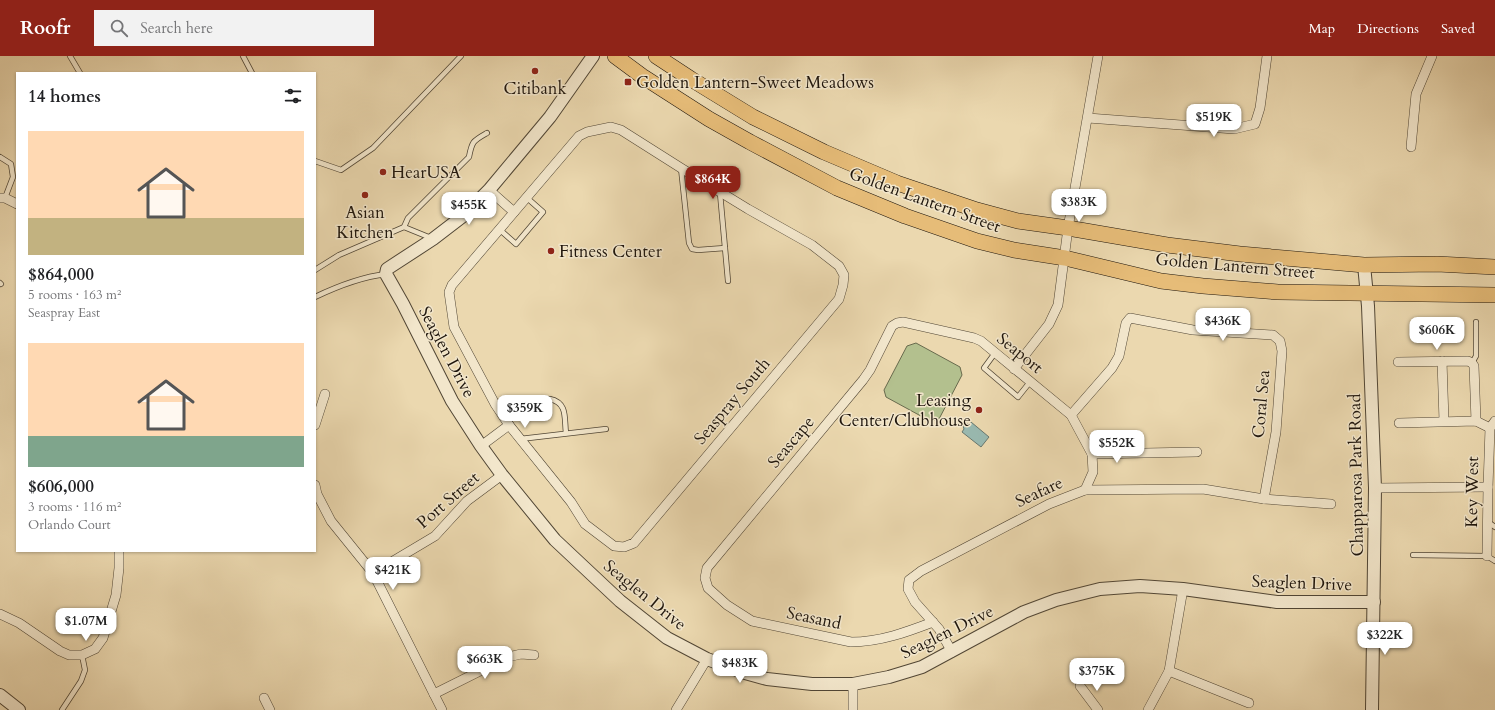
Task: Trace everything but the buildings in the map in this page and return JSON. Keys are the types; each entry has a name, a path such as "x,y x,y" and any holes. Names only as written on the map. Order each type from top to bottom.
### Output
{"main road":[{"name":"Golden Lantern Street","path":"615,56 642,76 709,119 837,188 905,216 977,241 1014,250 1065,258 1161,281 1203,286 1278,292 1495,295"},
{"name":"Golden Lantern Street","path":"656,56 753,117 859,168 916,190 1018,221 1167,245 1240,254 1364,265 1437,264 1495,267"}],"street":[{"path":"386,274 387,269 433,239 463,216 489,190 553,112 593,56"},
{"path":"1014,369 1040,338 1058,305 1068,228 1098,56"},
{"path":"1088,118 1234,129 1255,124 1260,108 1267,56"},
{"path":"1411,147 1416,94 1432,56"},
{"path":"520,439 496,405 454,327 449,292 452,285 579,136 587,132 612,127 621,130 720,191"},
{"path":"489,190 514,212"},
{"name":"Seaspray South","path":"520,439 571,502 585,524 614,546 624,547 634,543 839,299 844,285 844,275 839,266 812,245 748,209 720,191"},
{"path":"2,198 16,204"},
{"name":"Chapparosa Park Road","path":"1364,265 1367,294 1375,488 1372,710"},
{"name":"Seaglen Drive","path":"386,274 403,304 452,401 502,475 555,540 620,601 667,638 706,659 767,679 812,684 853,684 889,677 922,667 1024,612 1056,600 1100,589 1140,586 1183,589 1277,602 1374,602"},
{"name":"Coral Sea","path":"1071,415 1112,368 1119,356 1126,323 1130,318 1193,330 1273,335 1280,341 1282,351 1276,432 1264,499"},
{"name":"Seaport","path":"898,323 903,322 974,338 981,341 1071,415 1092,454 1093,472 1085,490"},
{"name":"Seascape","path":"705,578 707,568 863,380 870,370 892,326 898,323"},
{"path":"1442,361 1444,421"},
{"path":"1398,362 1468,361 1472,363 1474,366 1476,421"},
{"path":"316,422 325,394"},
{"path":"1399,423 1476,421 1493,425"},
{"path":"481,446 509,425"},
{"name":"Key West","path":"1491,558 1491,524 1488,487 1493,425"},
{"path":"1092,454 1197,452"},
{"name":"Port Street","path":"373,573 434,536 467,501 502,475"},
{"path":"1375,488 1488,487"},
{"name":"Seafare","path":"952,652 940,629 915,602 908,589 910,580 921,571 1049,504 1085,490 1203,489 1264,499 1331,504"},
{"path":"316,490 331,521 373,573 442,710"},
{"path":"0,614 19,623 60,651 70,655 82,655 95,650 104,638 116,596 119,552"},
{"name":"Seasand","path":"705,578 708,588 727,606 752,621 851,642 865,642 905,633 933,622"},
{"path":"1148,710 1169,672 1183,589"},
{"path":"434,694 508,657 521,654 534,654"},
{"path":"676,710 706,659"},
{"path":"1169,672 1249,703"},
{"path":"853,684 853,710"},
{"path":"1080,686 1098,710"},
{"path":"0,695 19,710"},
{"path":"264,698 270,710"}],"lane":[{"path":"70,56 79,72"},
{"path":"243,56 251,72"},
{"path":"316,161 341,170 373,148 461,56"},
{"path":"316,269 339,255 404,226 408,218 469,157 470,147 475,140 487,133"},
{"path":"0,157 11,164 13,177 2,198"},
{"path":"681,168 689,243 692,249 725,248"},
{"path":"720,191 728,281"},
{"path":"499,229 516,244 543,212 526,197"},
{"path":"404,226 433,239"},
{"path":"316,297 330,290 369,276 386,274"},
{"path":"1472,363 1476,356 1476,322"},
{"path":"995,353 984,368 1018,397 1030,382"},
{"path":"496,405 550,399 558,400 563,406 566,433"},
{"path":"520,439 606,429"},
{"path":"1412,555 1491,558"},
{"path":"62,710 81,681 84,670 82,655"}],"green space":[{"path":"916,343 960,367 962,375 939,419 930,421 886,397 884,390 907,346"}],"water":[{"path":"971,422 989,437 981,447 962,432 964,429 963,426 966,423 969,424"}],"place":[{"name":"Citibank","path":"535,71"},
{"name":"Golden Lantern-Sweet Meadows","path":"628,82"},
{"name":"HearUSA","path":"383,172"},
{"name":"Asian Kitchen","path":"365,195"},
{"name":"Fitness Center","path":"551,251"},
{"name":"Leasing Center/Clubhouse","path":"979,410"}]}
